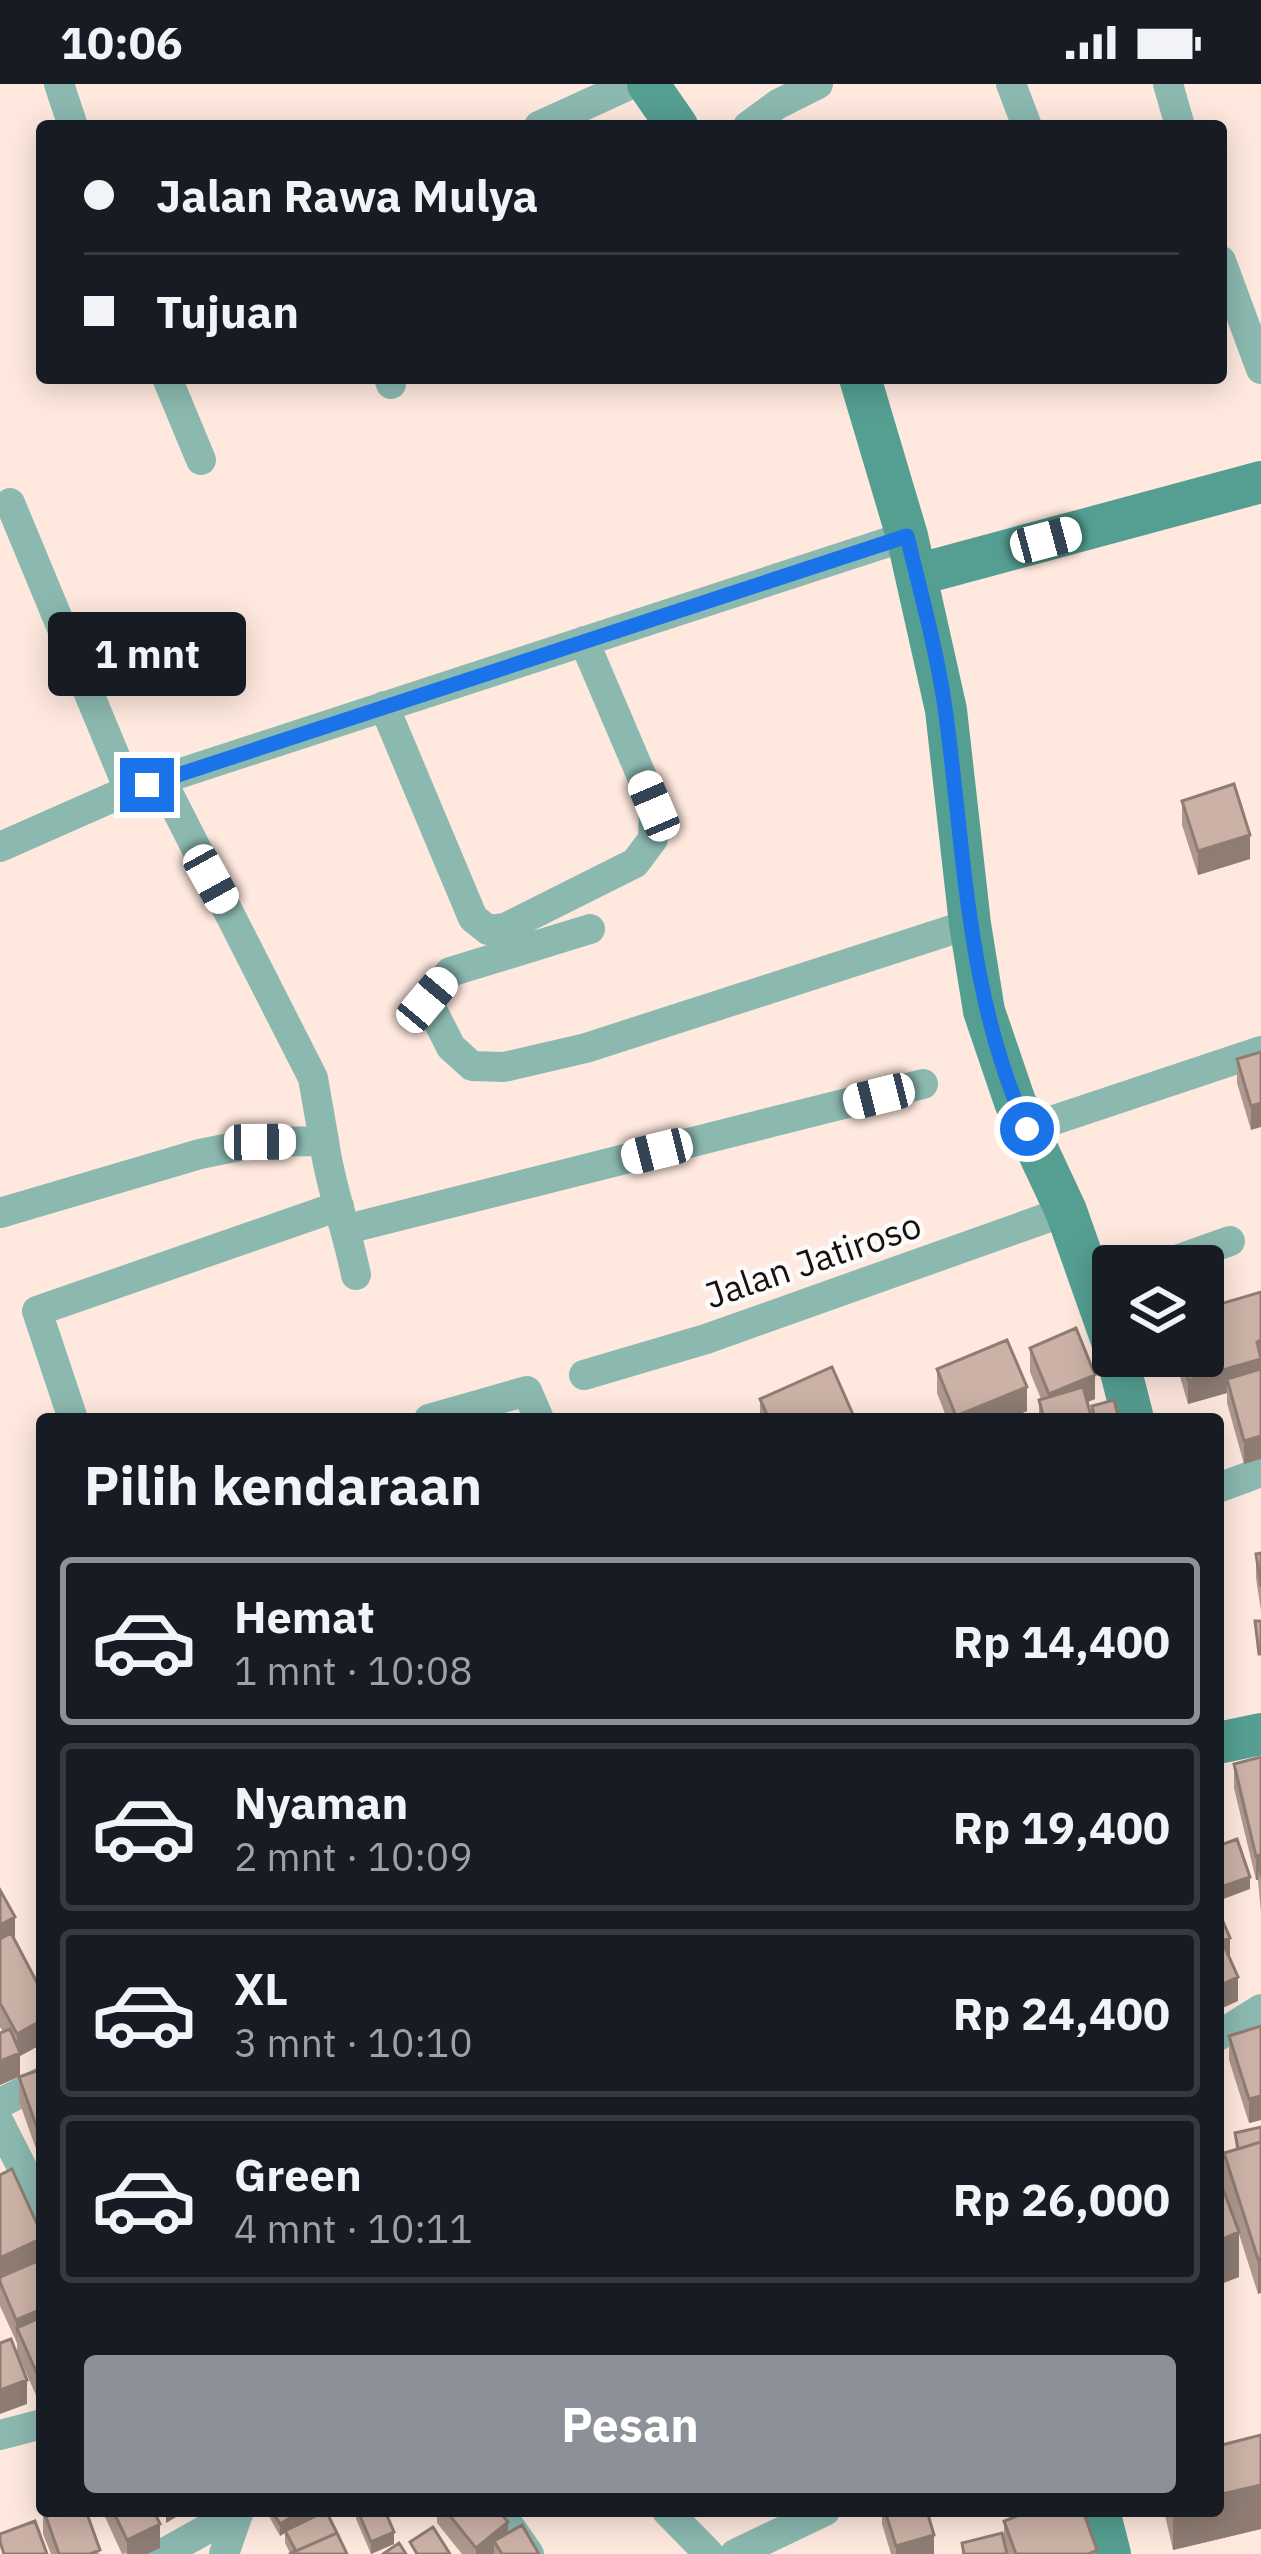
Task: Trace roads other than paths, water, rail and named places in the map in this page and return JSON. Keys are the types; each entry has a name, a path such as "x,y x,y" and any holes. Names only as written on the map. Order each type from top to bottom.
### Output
{"main road":[{"path":"648,84 673,120"},
{"path":"862,384 912,555 946,710 984,1011 1027,1129 1092,1264"},
{"path":"912,555 1261,482"},
{"path":"1122,1377 1131,1413"},
{"path":"1224,1742 1261,1734"},
{"path":"1101,2517 1110,2554"}],"street":[{"path":"59,84 72,120"},
{"path":"552,120 631,84"},
{"path":"756,120 818,84"},
{"path":"1011,84 1026,120"},
{"path":"1168,84 1178,120"},
{"path":"1227,277 1261,369"},
{"path":"169,384 201,460"},
{"path":"10,503 129,790"},
{"path":"0,847 129,790 584,640 912,555"},
{"path":"384,706 473,918 488,929 505,928 635,863 653,839 654,806 584,640"},
{"path":"162,781 313,1078 328,1175 356,1275"},
{"path":"590,929 450,972 427,1000 451,1047 472,1066 504,1067 586,1048 970,924"},
{"path":"1027,1129 1261,1051"},
{"path":"71,1413 37,1311 343,1218 923,1084"},
{"path":"0,1213 200,1154 260,1142 324,1142"},
{"name":"Jalan Jatiroso","path":"584,1375 706,1339 1066,1211"},
{"path":"1219,1245 1230,1241"},
{"path":"450,1413 527,1391 536,1413"},
{"path":"1224,1486 1261,1472"},
{"path":"1224,2032 1261,2009"},
{"path":"0,2103 36,2085"},
{"path":"0,2124 36,2195"},
{"path":"0,2435 36,2426"},
{"path":"164,2543 225,2517"},
{"path":"224,2554 237,2517"},
{"path":"503,2517 529,2554"},
{"path":"673,2517 709,2554"},
{"path":"734,2554 812,2517"}]}
